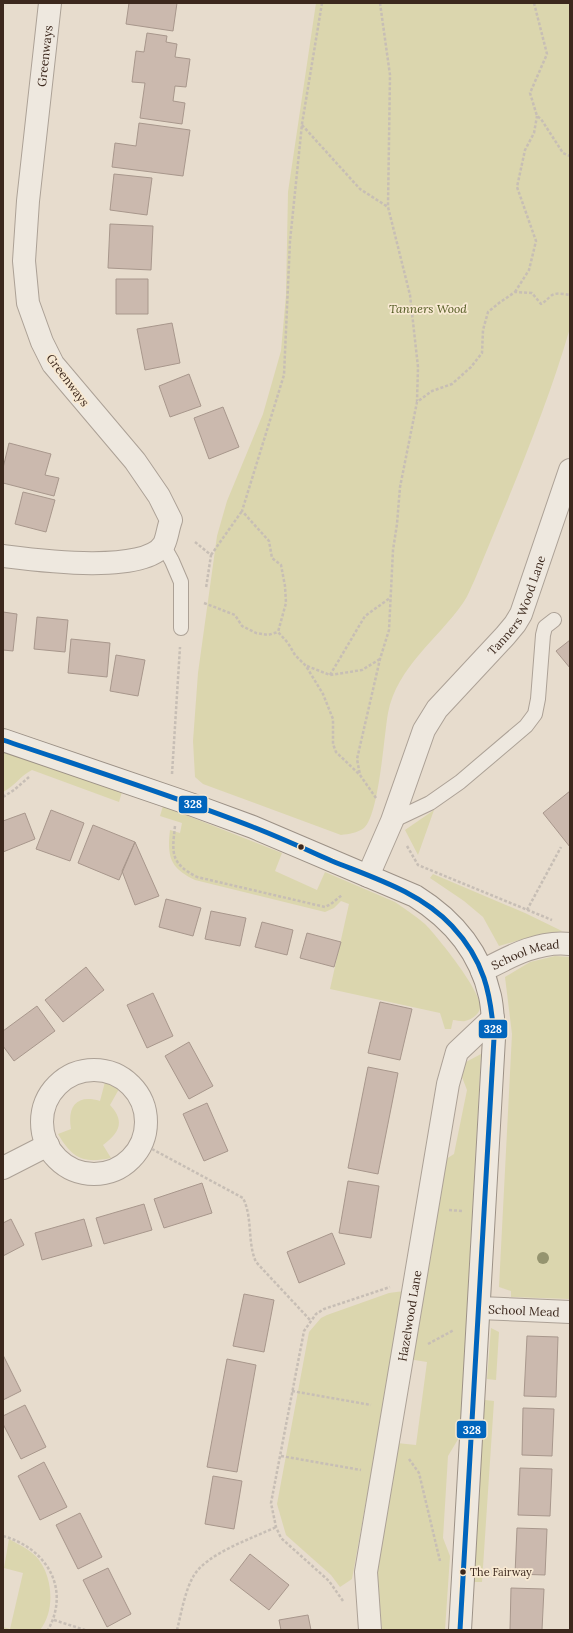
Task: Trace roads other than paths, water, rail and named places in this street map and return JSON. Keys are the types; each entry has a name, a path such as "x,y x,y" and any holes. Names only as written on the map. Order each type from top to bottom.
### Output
{"street":[{"name":"Greenways","path":"50,3 28,201 24,261 28,303 42,342 54,364 135,461 159,496 171,520 163,545"},
{"name":"Tanners Wood Lane","path":"368,876 392,821 424,730 437,709 505,636 521,614 570,470"},
{"path":"3,556 76,562 115,563 140,560 151,555 163,545"},
{"path":"3,740 253,827 415,896 433,907 450,922 470,948 482,971 490,996 493,1018 494,1046 460,1630"},
{"name":"School Mead","path":"482,971 543,944 570,944"},
{"name":"Hazelwood Lane","path":"370,1630 366,1572 448,1084 457,1052 493,1018"},
{"path":"100,1070 118,1075 131,1085 141,1098 146,1118 146,1134 139,1149 120,1168 103,1174 88,1174 74,1170 58,1160 48,1145 43,1131 43,1113 48,1099 59,1084 72,1075 86,1071 100,1070"},
{"path":"3,1168 48,1145"},
{"name":"School Mead","path":"479,1308 570,1312"}],"lane":[{"path":"163,545 181,582 181,628"},
{"path":"392,821 430,802 460,782 526,726 535,714 538,698 542,635 545,627 554,620"}],"place":[{"name":"The Fairway","path":"463,1572"}],"park label":[{"name":"Tanners Wood","path":"428,308"}]}
